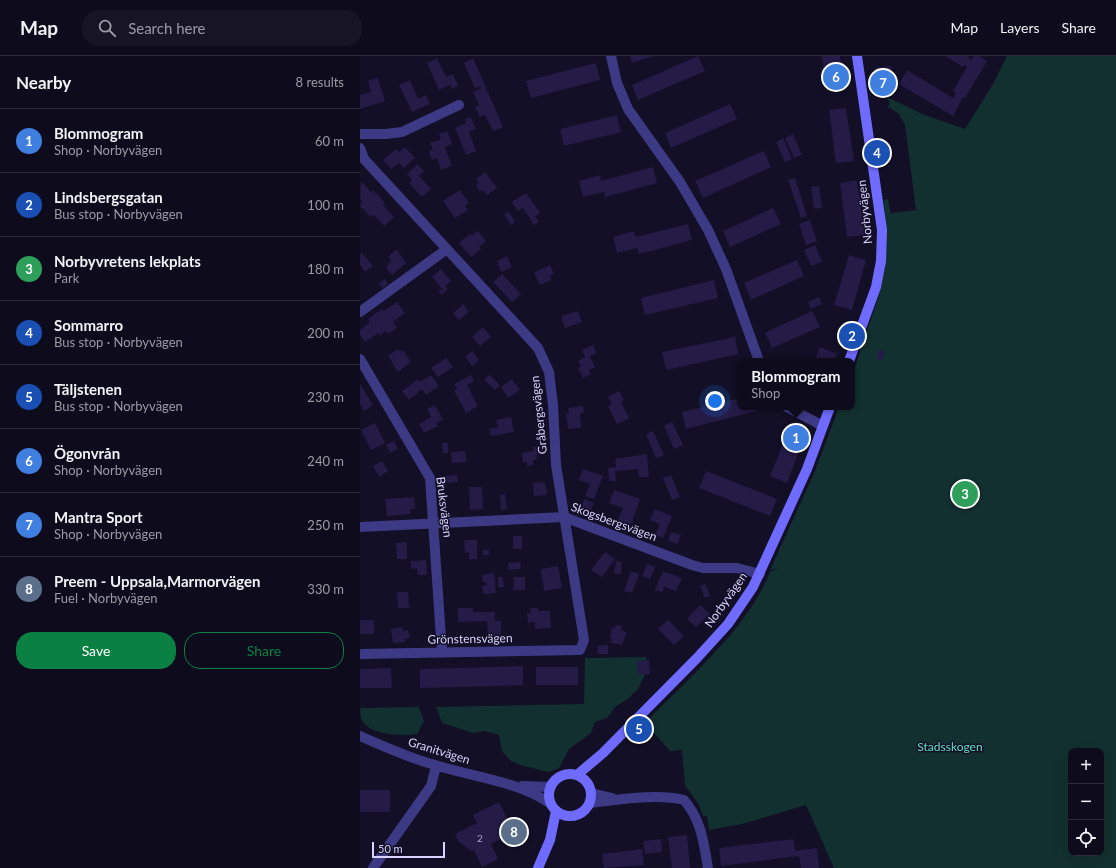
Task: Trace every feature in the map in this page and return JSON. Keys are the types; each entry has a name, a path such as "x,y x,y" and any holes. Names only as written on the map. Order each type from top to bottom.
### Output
{"street":[{"path":"611,56 617,83 628,108 680,182 708,230 728,274 758,358"},
{"name":"Norbyvägen","path":"850,358 876,288 881,261 882,230 857,56"},
{"path":"360,134 386,134 402,132 459,105"},
{"name":"Gråbergsvägen","path":"360,148 362,160 447,249 538,348 549,372 553,405 556,465 584,640 580,650"},
{"path":"360,312 447,249"},
{"name":"Bruksvägen","path":"360,359 430,478 442,652"},
{"path":"793,410 823,426"},
{"name":"Norbyvägen","path":"577,776 603,753 728,624 760,574 807,469 829,410"},
{"name":"Skogsbergsvägen","path":"360,527 564,517 692,565 703,568 737,568 760,574"},
{"name":"Grönstensvägen","path":"360,654 580,650"},
{"name":"Granitvägen","path":"360,736 414,759 512,786 537,795 553,808"},
{"name":"Norbyvägen","path":"588,783 603,753"},
{"path":"373,868 431,786 436,766"},
{"path":"550,840 553,808 549,795 551,787 560,776 567,774 577,776 588,783 591,798 583,813 568,817 562,815 553,808"},
{"name":"Granitvägen","path":"512,786 551,787"},
{"path":"591,798 672,798 684,800 694,813 698,824 708,868"},
{"path":"538,868 550,840 568,817"}],"green space":[{"name":"Stadsskogen","path":"1007,56 1116,56 1116,868 834,868 806,805 742,824 709,830 707,816 703,816 699,805 685,785 682,750 670,751 645,723 697,671 732,633 760,593 770,572 779,568 770,570 815,471 838,410 855,410 855,367 879,295 885,267 886,241 884,200 888,199 891,215 892,213 916,210 905,125 899,114 887,106 890,105 887,97 922,114 965,129 993,84"},
{"path":"647,657 646,672 638,689 628,699 616,706 607,718 595,722 591,733 569,749 559,768 548,772 520,765 511,761 502,751 499,735 485,731 473,733 442,723 436,707 584,704 585,658"},
{"path":"419,707 424,721 417,734 403,735 386,734 377,732 370,728 365,724 361,717 360,708"}],"building":[{"path":"630,56 654,56 632,63"},
{"path":"698,56 705,71 638,100 632,85"},
{"path":"822,56 840,56 844,87 826,89"},
{"path":"945,56 969,56 968,58 971,60 974,56 979,56 987,61 965,98 963,97 953,116 899,84 907,70 953,98 956,93 953,91 967,67 964,65 963,67"},
{"path":"437,58 446,77 453,74 458,86 452,89 450,85 439,90 427,63"},
{"path":"473,58 503,127 493,131 485,115 480,117 475,107 479,105 473,92 481,88 480,86 475,88 464,63"},
{"path":"596,63 600,80 531,98 526,81"},
{"path":"891,66 894,86 877,89 874,68"},
{"path":"378,78 385,101 360,109 360,95 371,92 368,81"},
{"path":"410,80 418,99 426,95 430,104 412,112 399,85"},
{"path":"730,104 737,119 671,148 665,133"},
{"path":"846,108 854,161 836,163 829,110"},
{"path":"617,115 621,132 564,146 560,129"},
{"path":"471,117 476,129 469,132 476,151 466,155 455,128 466,123 465,119"},
{"path":"447,131 452,144 445,147 452,166 441,170 437,158 432,160 429,151 433,150 430,143 441,139 439,134"},
{"path":"793,134 802,155 794,158 785,138"},
{"path":"783,138 792,159 785,162 776,142"},
{"path":"405,147 415,158 404,168 399,163 391,169 383,160 396,149 399,152"},
{"path":"764,151 771,167 703,198 695,181"},
{"path":"417,164 424,171 419,176 431,189 422,197 409,183 412,180 407,174"},
{"path":"653,167 657,183 605,197 604,192 583,197 579,181 600,175 601,181"},
{"path":"485,172 497,188 487,195 483,190 480,192 476,185 479,183 476,179"},
{"path":"795,178 807,216 801,218 788,180"},
{"path":"857,180 865,235 847,237 840,183"},
{"path":"361,181 371,192 373,190 385,203 383,205 394,217 384,226 374,215 371,217 360,206 362,201 360,199"},
{"path":"819,186 822,208 814,209 811,187"},
{"path":"460,190 469,203 465,206 468,210 455,218 443,201"},
{"path":"526,193 540,213 535,216 539,222 534,225 523,208 518,211 512,202"},
{"path":"773,208 781,224 730,247 723,231"},
{"path":"509,212 515,222 511,225 504,214"},
{"path":"810,220 817,241 806,245 799,224"},
{"path":"688,224 692,240 639,254 637,248 617,253 613,237 634,231 636,237"},
{"path":"478,231 486,241 479,247 481,249 471,257 459,243 470,234 472,236"},
{"path":"815,245 822,262 811,266 804,250"},
{"path":"397,249 406,263 392,275 386,268 391,260 388,257"},
{"path":"362,253 373,266 365,272 360,265 360,255"},
{"path":"849,255 866,260 852,310 834,305"},
{"path":"507,256 512,267 501,272 497,261"},
{"path":"797,260 804,276 751,300 744,283"},
{"path":"550,265 554,274 550,276 552,280 540,285 534,273"},
{"path":"441,269 451,281 445,286 448,289 442,295 438,291 442,289 432,277"},
{"path":"502,274 521,294 512,302 493,282"},
{"path":"385,279 388,284 382,288 379,283"},
{"path":"714,280 718,298 645,315 641,298"},
{"path":"819,297 822,304 811,309 808,302"},
{"path":"397,302 405,313 393,322 397,328 388,334 386,331 380,335 378,333 365,342 360,335 360,330 370,322 368,319 382,309 384,311"},
{"path":"463,304 469,312 459,320 453,313"},
{"path":"578,311 582,322 565,328 561,316"},
{"path":"812,311 820,327 772,348 765,333"},
{"path":"483,327 491,337 480,346 472,337"},
{"path":"735,337 738,354 666,370 662,352"},
{"path":"593,345 596,353 590,356 595,367 589,370 591,374 583,378 578,368 581,366 578,361 585,357 582,350"},
{"path":"820,347 837,354 835,358 815,358"},
{"path":"398,349 400,352 403,350 411,362 398,372 388,356"},
{"path":"879,350 885,352 882,360 877,359"},
{"path":"472,351 479,360 472,366 465,357"},
{"path":"446,358 453,367 438,377 431,368"},
{"path":"431,375 439,386 426,395 422,389 409,400 402,391 418,379 420,382"},
{"path":"471,375 474,382 467,385 478,406 466,413 454,390 457,389 454,384"},
{"path":"489,375 500,385 495,390 484,380"},
{"path":"512,379 520,390 508,398 501,387"},
{"path":"360,384 373,405 364,411 360,404"},
{"path":"619,391 624,400 621,402 629,418 617,424 608,406 612,404 608,397"},
{"path":"737,399 737,410 760,410 686,429 682,412"},
{"path":"435,405 443,420 436,423 438,426 424,433 419,424 431,417 427,409"},
{"path":"583,406 584,413 580,413 581,428 568,429 566,413 569,413 568,408"},
{"path":"511,417 514,432 491,436 489,429 498,427 496,420"},
{"path":"672,422 683,445 674,449 664,426"},
{"path":"375,423 385,443 371,450 361,430"},
{"path":"790,426 806,433 787,483 770,476"},
{"path":"653,431 664,455 656,458 646,434"},
{"path":"394,441 398,449 390,453 386,445"},
{"path":"442,443 448,443 448,453 443,453"},
{"path":"542,445 544,454 536,455 537,460 533,460 533,465 527,466 527,462 523,463 522,453 533,451 533,447"},
{"path":"465,451 466,462 452,463 451,452"},
{"path":"647,454 649,477 639,477 638,469 615,471 616,481 609,481 608,468 616,467 615,459"},
{"path":"382,461 388,471 379,477 373,466"},
{"path":"583,469 603,476 594,499 585,496 590,484 579,480"},
{"path":"706,471 777,499 770,516 699,488"},
{"path":"457,475 458,482 445,483 444,476"},
{"path":"671,475 680,497 672,500 663,478"},
{"path":"545,482 547,495 534,496 533,483"},
{"path":"469,487 482,487 483,509 470,510"},
{"path":"614,490 640,499 628,533 619,529 622,523 617,522 623,508 609,503"},
{"path":"505,494 507,509 501,510 500,495"},
{"path":"414,497 415,509 410,509 411,514 387,516 385,499"},
{"path":"584,499 594,503 591,510 582,507"},
{"path":"655,509 672,516 663,538 655,535 660,524 650,520"},
{"path":"671,532 681,535 677,544 668,540"},
{"path":"513,536 522,536 522,549 513,549"},
{"path":"464,540 477,540 477,559 469,559 469,552 465,553"},
{"path":"407,542 407,559 397,559 396,543"},
{"path":"483,550 489,550 489,555 483,555"},
{"path":"605,552 615,559 602,577 591,570"},
{"path":"426,560 427,575 418,575 417,568 411,569 411,561"},
{"path":"616,561 622,562 621,574 614,574"},
{"path":"520,562 521,569 509,570 508,563"},
{"path":"647,564 655,567 650,579 642,576"},
{"path":"558,566 562,588 544,591 541,569"},
{"path":"631,571 639,574 632,593 624,591"},
{"path":"663,571 682,578 676,591 664,587 662,592 655,590"},
{"path":"494,573 496,593 484,594 482,586 487,585 486,582 483,582 482,575"},
{"path":"498,577 503,577 504,587 498,587"},
{"path":"514,577 525,577 525,590 513,590"},
{"path":"705,584 710,596 705,598 700,586"},
{"path":"397,592 408,592 409,608 398,608"},
{"path":"700,605 710,614 696,627 687,619"},
{"path":"458,608 473,608 473,612 495,612 495,621 501,621 501,637 488,638 487,621 458,622"},
{"path":"530,608 538,608 538,611 550,611 551,628 535,629 535,622 528,623 527,613 531,613"},
{"path":"360,620 374,620 374,634 360,634"},
{"path":"668,620 684,636 674,645 658,629"},
{"path":"616,625 622,626 621,630 627,632 622,645 611,643 612,638 610,638 612,627 615,628"},
{"path":"402,627 403,631 408,630 410,638 405,639 405,642 393,643 391,629"},
{"path":"608,645 608,654 598,654 597,646"},
{"path":"649,660 650,674 638,675 637,661"},
{"path":"523,666 523,685 420,688 420,669"},
{"path":"536,667 578,667 578,685 536,685"},
{"path":"391,668 392,688 360,688 360,669"},
{"path":"360,790 390,790 390,812 360,812"},
{"path":"499,802 514,832 491,844 498,859 482,867 474,850 471,851 458,841 455,834 477,823 473,815"},
{"path":"687,835 690,868 672,868 668,837"},
{"path":"661,839 662,852 645,854 643,841"},
{"path":"794,839 795,851 817,848 819,868 801,868 799,856 721,866 719,848"},
{"path":"642,849 644,865 604,868 602,854"}],"place":[{"name":"Ögonvrån","path":"836,77"},
{"name":"Mantra Sport","path":"883,83"},
{"name":"Sommarro","path":"877,153"},
{"name":"Lindsbergsgatan","path":"852,336"},
{"name":"Blommogram","path":"796,438"},
{"name":"Norbyvretens lekplats","path":"965,494"},
{"name":"Täljstenen","path":"639,729"},
{"name":"Preem - Uppsala,Marmorvägen","path":"514,832"}]}
